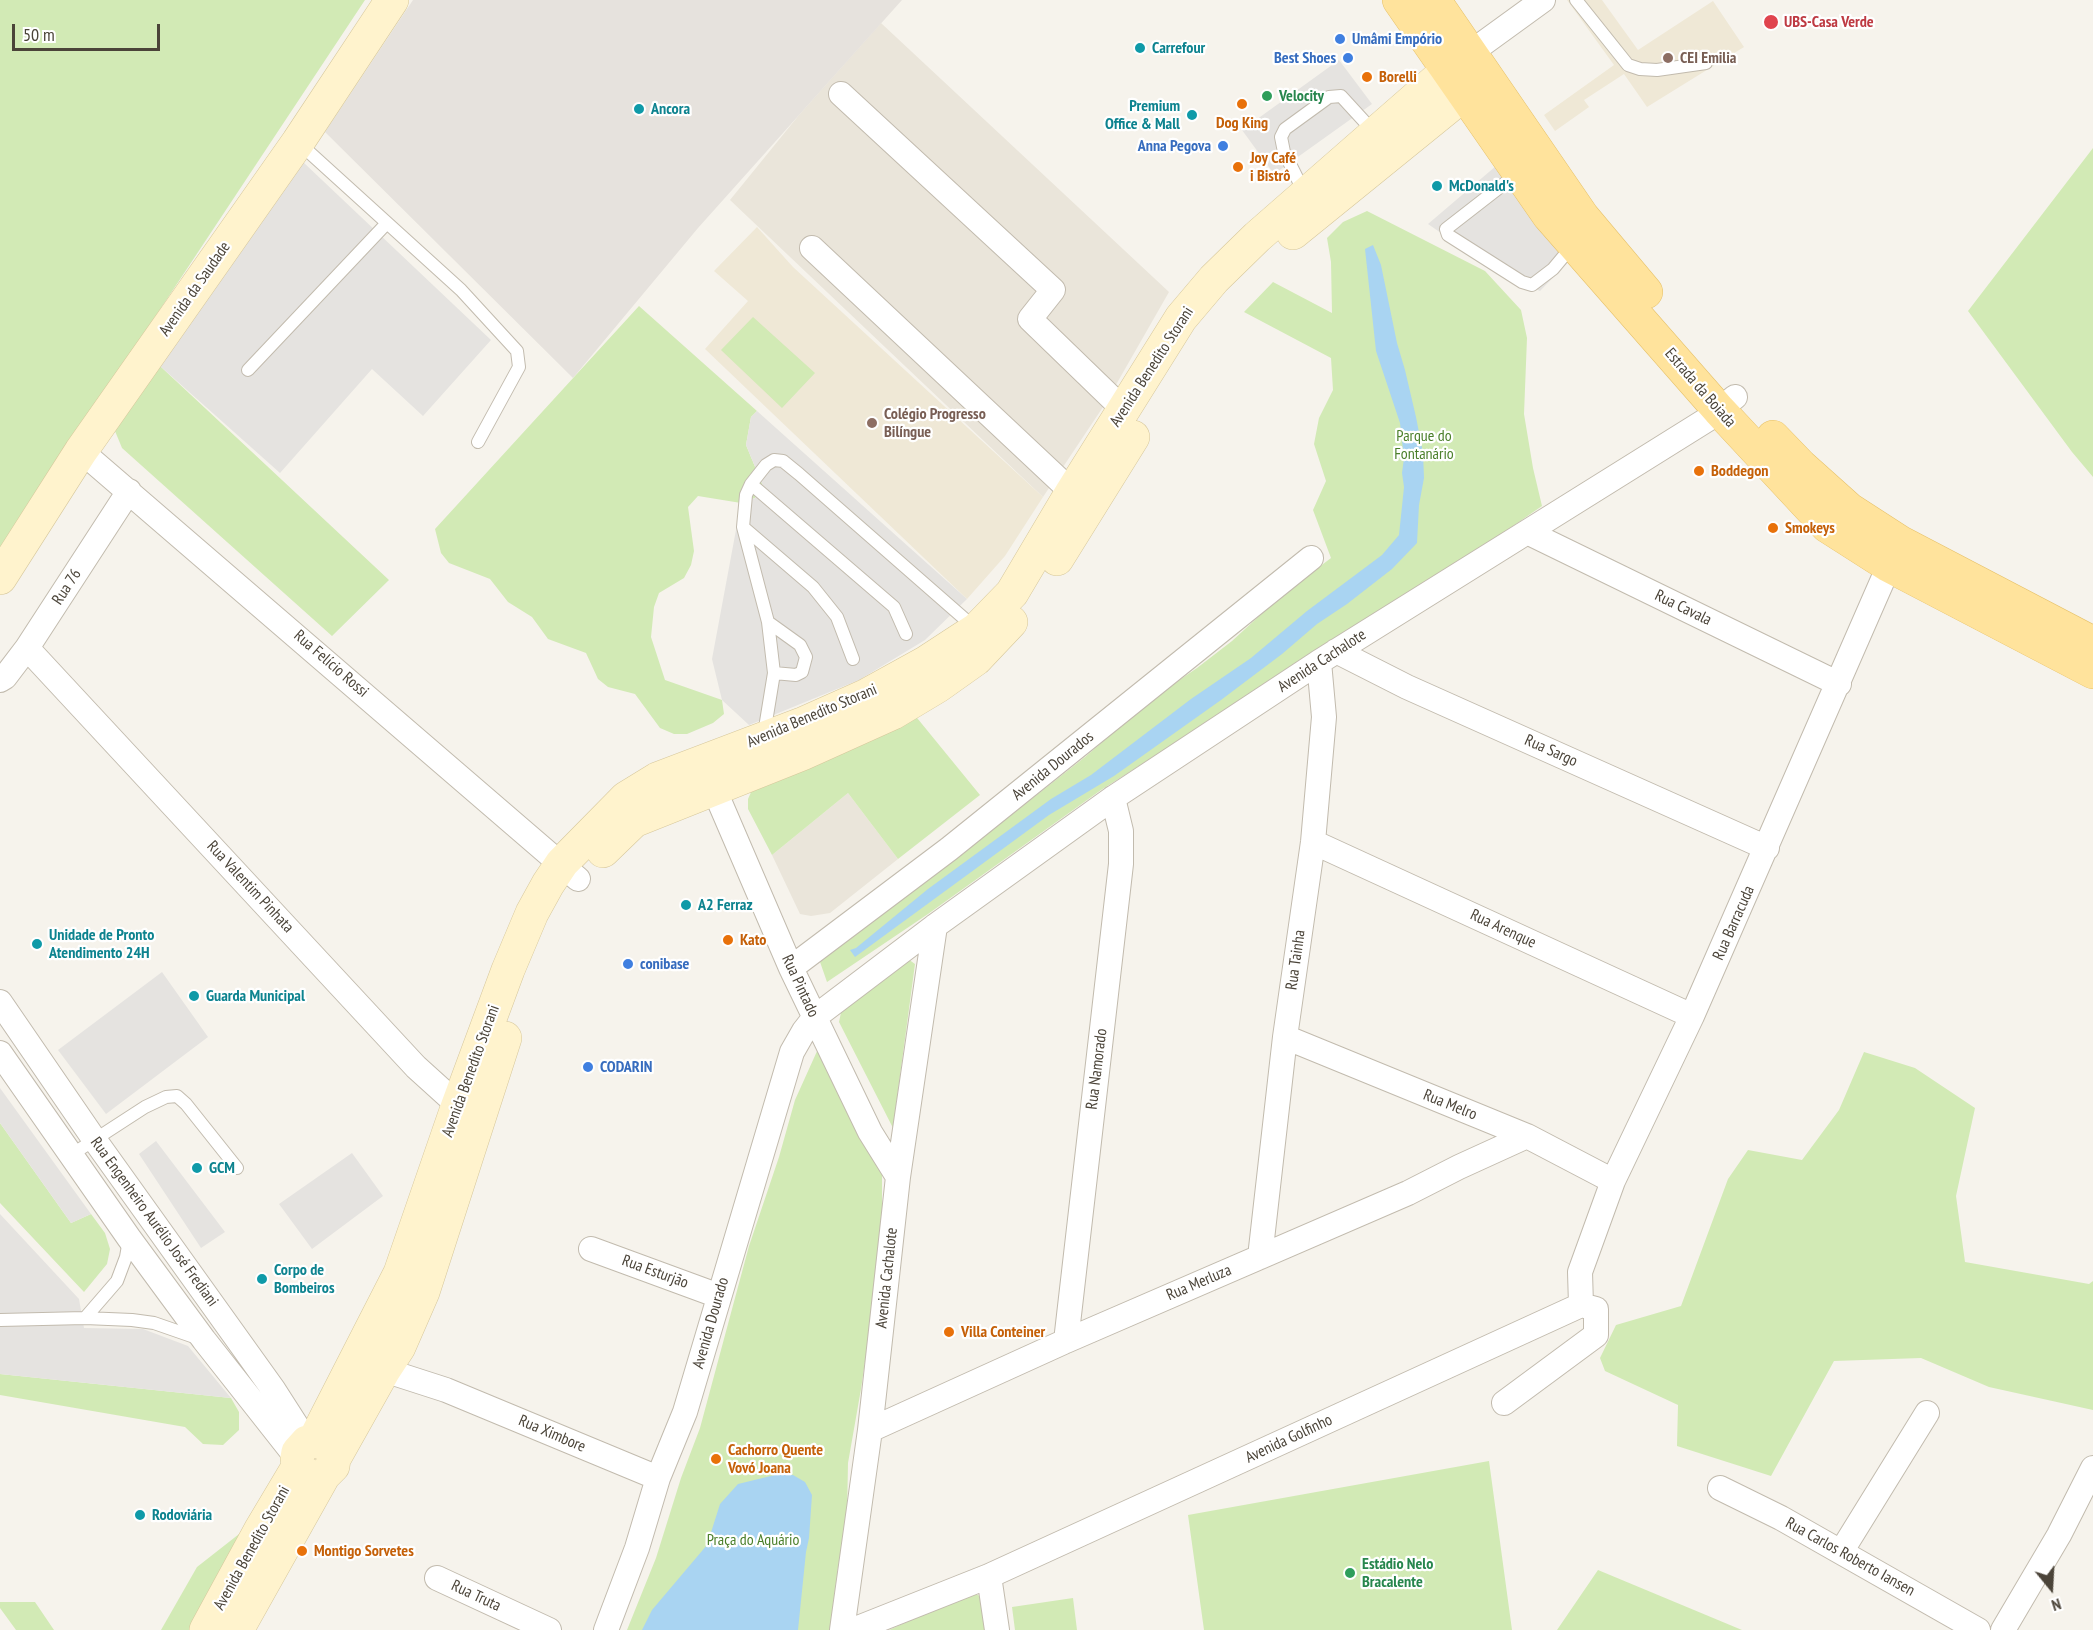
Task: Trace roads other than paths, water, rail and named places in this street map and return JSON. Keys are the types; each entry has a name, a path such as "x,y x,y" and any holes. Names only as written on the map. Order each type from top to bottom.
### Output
{"main road":[{"name":"Avenida da Saudade","path":"0,578 81,451 298,142 392,0"},
{"name":"Estrada da Boiada","path":"1399,0 1467,74 1583,217 1727,404"},
{"name":"Estrada da Boiada","path":"1434,0 1467,74 1519,172 1550,216 1727,404 1849,509 1894,554 2093,672"},
{"name":"Avenida Benedito Storani","path":"707,775 763,738 802,724 867,695 925,663 977,629 1012,592 1181,318 1214,279 1305,194 1375,133 1467,74"},
{"name":"Avenida Benedito Storani","path":"206,1630 261,1529 312,1457 392,1358 423,1292 508,970 532,913 548,884 570,871 626,798 657,779 707,775 802,754 893,713 938,686 976,659 1039,589 1201,326 1239,282 1274,248 1467,74"},
{"name":"Estrada da Boiada","path":"1894,554 2093,643"},
{"name":"Avenida Benedito Storani","path":"237,1630 312,1457 400,1273 469,1112"}],"street":[{"path":"1467,74 1543,0"},
{"path":"841,93 1053,290 1030,319 1123,409"},
{"path":"812,248 1072,492"},
{"name":"Avenida Cachalote","path":"815,1017 935,926 1113,798 1327,657 1727,404"},
{"name":"Rua Felício Rossi","path":"81,451 570,871"},
{"name":"Rua 76","path":"0,680 5,677 27,648 129,491"},
{"name":"Rua Cavala","path":"1527,532 1839,684"},
{"name":"Rua Barracuda","path":"1581,1305 1580,1272 1613,1181 1692,1016 1894,554"},
{"name":"Avenida Dourados","path":"791,968 949,849 1311,558"},
{"name":"Rua Valentim Pinhata","path":"27,648 416,1067 469,1112"},
{"name":"Rua Tainha","path":"1260,1257 1285,1037 1313,842 1327,657"},
{"name":"Rua Sargo","path":"1327,657 1407,687 1767,848"},
{"name":"Rua Pintado","path":"707,775 791,968 870,1132 898,1177"},
{"name":"Rua Namorado","path":"1066,1341 1121,864 1121,831 1113,798"},
{"name":"Rua Arenque","path":"1313,842 1692,1016"},
{"name":"Avenida Cachalote","path":"842,1630 870,1430 898,1177 935,926"},
{"name":"Rua Engenheiro Aurélio José Frediani","path":"0,1002 94,1139 273,1389 312,1457"},
{"name":"Avenida Dourado","path":"606,1630 637,1548 658,1478 685,1412 792,1052 815,1017"},
{"name":"Rua Melro","path":"1285,1037 1527,1136 1613,1181"},
{"name":"Rua Engenheiro Aurélio José Frediani","path":"0,1053 129,1238 204,1340 312,1457"},
{"name":"Rua Merluza","path":"870,1430 1066,1341 1408,1193 1527,1136"},
{"name":"Rua Esturjão","path":"591,1249 719,1296"},
{"path":"1504,1403 1596,1335 1596,1309 1581,1305"},
{"name":"Avenida Golfinho","path":"852,1630 990,1576 1581,1305"},
{"name":"Rua Ximbore","path":"392,1358 446,1390 658,1478"},
{"path":"1841,1552 1927,1413"},
{"path":"2003,1630 2059,1535 2093,1468"},
{"name":"Rua Carlos Roberto Iansen","path":"1720,1488 1780,1518 1978,1630"},
{"path":"990,1576 997,1630"},
{"name":"Rua Truta","path":"437,1578 549,1630"}],"lane":[{"path":"1576,0 1628,65 1640,69 1657,70 1706,63"},
{"path":"1305,194 1284,152 1281,138 1285,129 1329,97 1341,96 1375,133"},
{"path":"298,142 461,290 517,351 519,367 478,442"},
{"path":"1519,172 1446,229 1448,235 1522,282 1532,285 1552,269 1574,244"},
{"path":"248,370 387,223"},
{"path":"763,738 774,673 768,622 743,527 746,495 751,484 766,465 774,460 783,461 977,629"},
{"path":"751,484 894,607 906,634"},
{"path":"743,527 813,587 837,617 853,659"},
{"path":"768,622 800,645 806,657 802,672 796,675 774,673"},
{"path":"71,1155 145,1107 166,1097 177,1096 237,1168"},
{"path":"85,1318 117,1281 126,1257 129,1238"},
{"path":"0,1320 85,1318 132,1320 154,1323 204,1340"}],"water":[{"path":"1373,245 1381,265 1423,453 1424,478 1419,505 1417,543 1392,569 1317,624 1221,700 1114,776 1049,815 855,957 850,950 856,948 928,889 1051,799 1091,775 1191,699 1251,658 1307,611 1382,555 1399,535 1404,487 1402,473 1404,458 1400,423 1376,351 1365,249"},
{"path":"779,1474 793,1475 805,1482 812,1495 798,1630 642,1630 652,1610 707,1545 720,1504 738,1484"}],"place":[{"name":"UBS-Casa Verde","path":"1771,22"},
{"name":"Umâmi Empório","path":"1340,39"},
{"name":"Carrefour","path":"1140,48"},
{"name":"Best Shoes","path":"1348,58"},
{"name":"CEI Emilia","path":"1668,58"},
{"name":"Borelli","path":"1367,77"},
{"name":"Velocity","path":"1267,96"},
{"name":"Dog King","path":"1242,104"},
{"name":"Ancora","path":"639,109"},
{"name":"Premium Office & Mall","path":"1192,115"},
{"name":"Anna Pegova","path":"1223,146"},
{"name":"Joy Café i Bistrô","path":"1238,167"},
{"name":"McDonald's","path":"1437,186"},
{"name":"Colégio Progresso Bilíngue","path":"872,423"},
{"name":"Boddegon","path":"1699,471"},
{"name":"Smokeys","path":"1773,528"},
{"name":"A2 Ferraz","path":"686,905"},
{"name":"Kato","path":"728,940"},
{"name":"Unidade de Pronto Atendimento 24H","path":"37,944"},
{"name":"conibase","path":"628,964"},
{"name":"Guarda Municipal","path":"194,996"},
{"name":"CODARIN","path":"588,1067"},
{"name":"GCM","path":"197,1168"},
{"name":"Corpo de Bombeiros","path":"262,1279"},
{"name":"Villa Conteiner","path":"949,1332"},
{"name":"Cachorro Quente Vovó Joana","path":"716,1459"},
{"name":"Rodoviária","path":"140,1515"},
{"name":"Montigo Sorvetes","path":"302,1551"},
{"name":"Estádio Nelo Bracalente","path":"1350,1573"}],"park label":[{"name":"Parque do Fontanário","path":"1424,445"},
{"name":"Praça do Aquário","path":"753,1540"}]}
